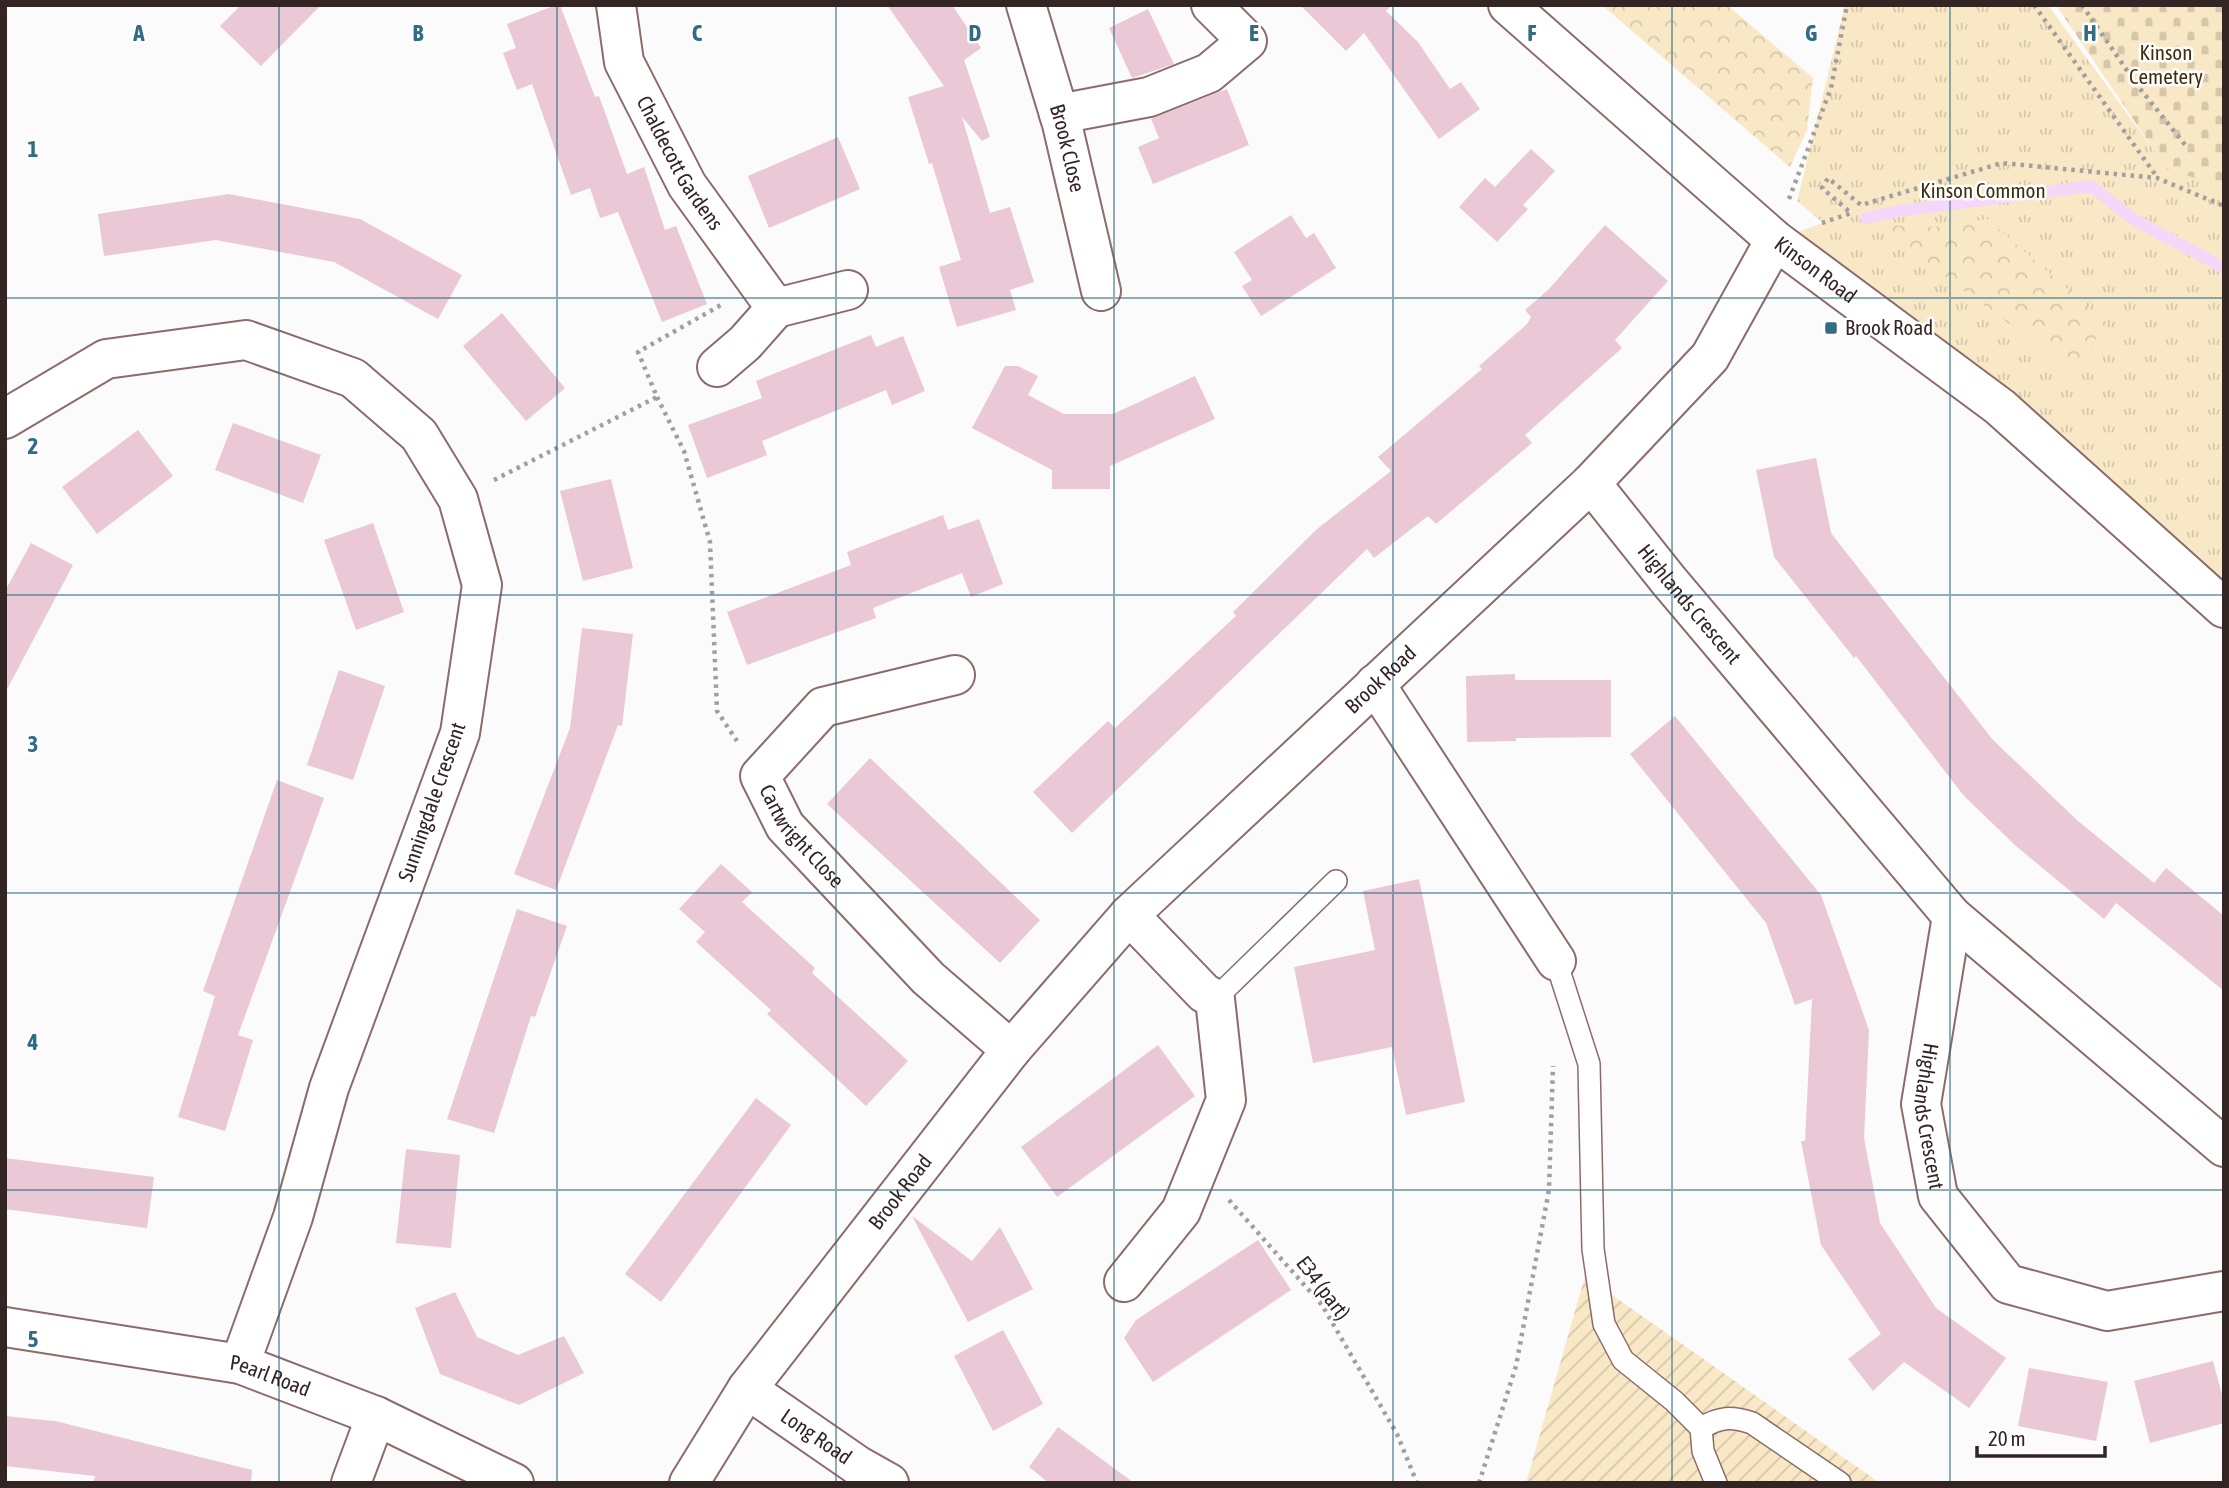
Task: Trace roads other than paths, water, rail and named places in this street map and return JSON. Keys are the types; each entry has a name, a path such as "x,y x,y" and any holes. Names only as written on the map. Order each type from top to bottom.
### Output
{"street":[{"name":"Chaldecott Gardens","path":"616,5 624,62 687,185 767,296"},
{"name":"Brook Close","path":"1026,5 1059,114 1101,291"},
{"path":"1059,114 1149,97 1209,73 1247,41 1211,5"},
{"name":"Kinson Road","path":"1508,5 1775,240 2000,407 2224,608"},
{"name":"Brook Road","path":"689,1483 747,1389 1011,1050 1129,915 1591,484 1710,357 1775,240"},
{"path":"717,367 745,344 767,296 848,290"},
{"name":"Sunningdale Crescent","path":"5,418 106,359 246,340 353,378 419,435 458,499 482,585 460,733 329,1088 293,1217 240,1364"},
{"name":"Highlands Crescent","path":"1591,484 1668,581 1952,916 2224,1147"},
{"name":"Cartwright Close","path":"956,675 823,707 760,776 785,826 928,978 1011,1050"},
{"path":"1375,684 1556,961"},
{"path":"1124,1282 1181,1211 1226,1100 1215,999 1204,993 1129,915"},
{"name":"Highlands Crescent","path":"1952,916 1921,1104 1938,1196 2008,1284 2108,1311 2224,1291"},
{"name":"Pearl Road","path":"5,1327 240,1364 376,1416 514,1483"},
{"name":"Long Road","path":"747,1389 857,1465 889,1483"},
{"path":"351,1483 376,1416"}],"lane":[{"path":"1215,999 1336,881"},
{"path":"1556,961 1589,1064 1593,1249 1604,1324 1623,1360 1674,1401 1701,1429 1703,1451 1716,1483"},
{"path":"1701,1429 1717,1418 1735,1417 1752,1423 1840,1483"}],"waterway":[{"path":"1866,218 1898,211 2091,186 2133,219 2224,268"}],"place":[{"name":"Brook Road","path":"1831,328"}],"park label":[{"name":"Kinson Cemetery","path":"2166,65"},
{"name":"Kinson Common","path":"1983,191"}]}
